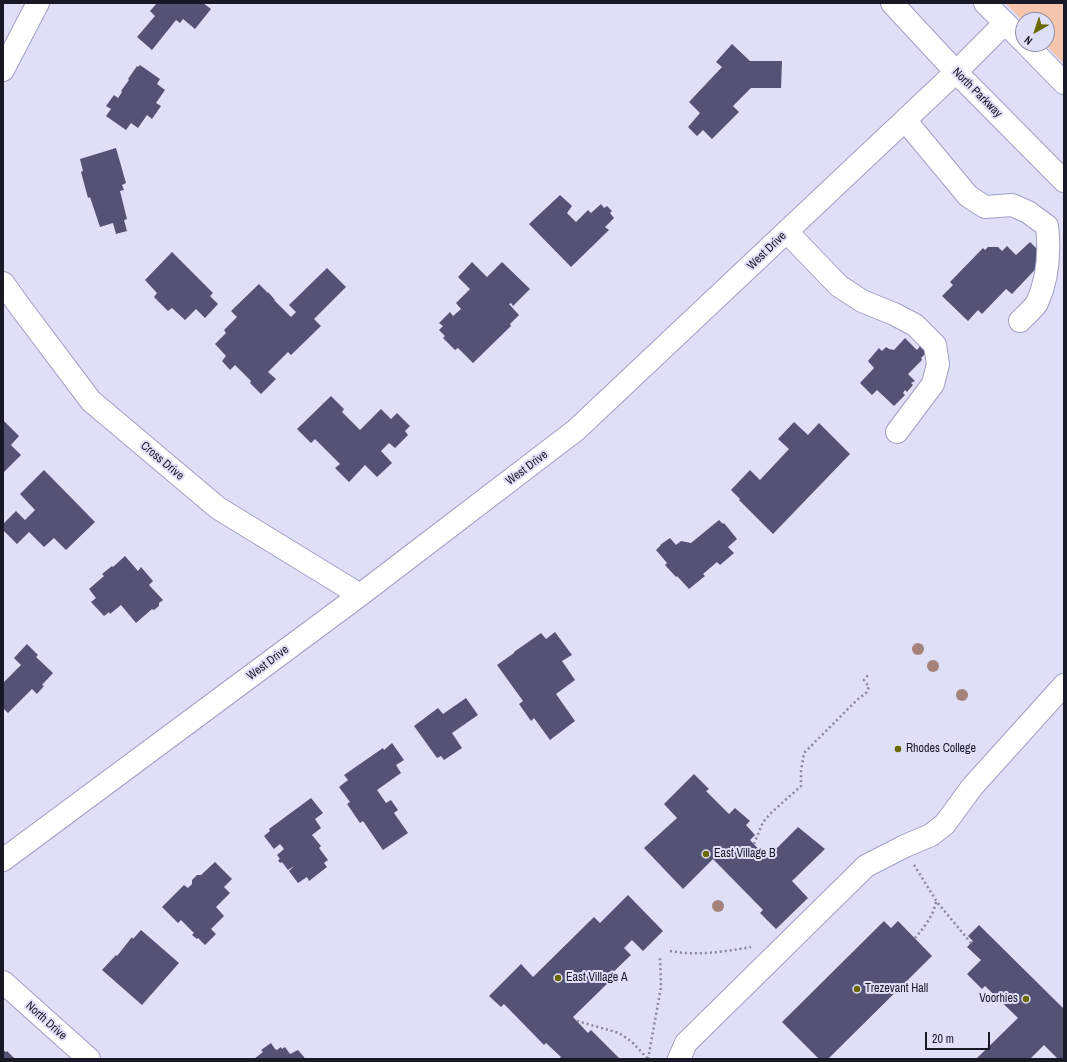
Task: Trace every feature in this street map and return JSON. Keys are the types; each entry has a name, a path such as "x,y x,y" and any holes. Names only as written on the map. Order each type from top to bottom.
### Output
{"street":[{"path":"3,70 38,3"},
{"name":"North Parkway","path":"892,3 956,72 1064,181"},
{"path":"985,3 1015,33"},
{"name":"West Drive","path":"3,860 360,595 576,430 956,72 1005,23"},
{"path":"1034,52 1064,83"},
{"path":"905,120 968,196 985,207 1012,205 1028,212 1047,226 1049,244 1046,274 1036,304 1020,321"},
{"path":"787,232 839,286 862,301 894,314 915,325 934,345 938,364 933,384 897,432"},
{"name":"Cross Drive","path":"3,283 90,401 218,508 360,595"},
{"path":"679,1059 686,1043 866,866 931,835 945,824 972,787 1064,685"},
{"name":"North Drive","path":"3,982 90,1059"}],"path":[{"path":"754,844 763,822 801,786 801,771 804,753 857,700 866,693 869,687 864,680 868,675"},
{"path":"906,846 913,864 937,902 970,943"},
{"path":"914,938 923,929 937,902"},
{"path":"670,951 704,954 756,946"},
{"path":"648,1059 660,986 660,957"},
{"path":"577,1021 619,1033 632,1042 648,1059"}],"shaded area":[{"path":"1005,3 1064,3 1064,64 1053,52 1055,52 1055,12 1015,13"}],"building":[{"path":"157,3 203,3 211,9 195,29 183,19 180,23 176,20 152,50 137,37 155,16 150,11"},
{"path":"732,44 750,61 782,61 781,88 751,88 733,106 739,112 712,139 703,130 697,136 688,127 700,113 689,102 722,67 716,62"},
{"path":"140,65 160,79 157,84 165,90 156,103 161,106 152,119 147,115 138,128 131,123 126,130 106,116 111,109 106,106 114,95 118,98 129,80 128,79 137,66 138,67"},
{"path":"116,148 126,183 122,185 124,190 120,191 127,219 124,220 127,231 116,234 113,223 100,227 90,197 88,198 81,172 83,171 80,159"},
{"path":"560,195 572,206 567,213 576,222 588,210 591,213 601,204 604,208 607,206 612,211 610,213 614,218 605,227 609,230 571,267 529,224"},
{"path":"1030,242 1046,258 1012,294 1006,289 982,314 978,310 968,321 942,296 953,285 950,282 983,248 985,250 988,247 998,247 1002,251 1007,246 1016,255"},
{"path":"172,252 213,293 210,296 218,304 205,318 196,309 185,320 172,308 168,311 154,297 157,293 145,280"},
{"path":"472,262 487,277 502,262 530,289 513,306 511,303 509,304 519,315 510,324 511,326 473,363 458,348 455,350 443,338 445,336 439,330 443,326 439,323 450,312 453,316 461,309 456,303 470,289 458,277"},
{"path":"327,268 346,287 314,319 321,326 291,355 288,352 268,372 276,379 261,394 250,383 251,381 235,365 230,370 222,361 226,356 215,344 226,333 224,330 237,317 231,311 259,284 291,317 296,312 289,305"},
{"path":"905,338 917,350 921,345 928,351 921,358 922,360 908,374 915,381 911,383 913,385 907,392 905,390 903,393 905,395 894,406 877,390 872,395 860,383 874,368 868,361 879,348 882,351 886,347 894,350"},
{"path":"331,396 344,409 342,412 360,430 381,409 391,419 397,413 410,426 405,431 408,435 395,448 389,443 381,451 392,463 377,477 365,465 349,482 335,468 340,464 315,439 311,443 297,429"},
{"path":"3,420 19,436 11,445 21,455 3,473"},
{"path":"794,422 808,435 819,423 850,454 773,534 731,490 750,470 760,480 789,449 778,439"},
{"path":"44,470 95,522 66,550 54,538 44,547 29,532 17,544 3,530 3,524 16,511 25,520 35,510 20,494"},
{"path":"719,520 723,524 724,523 737,539 728,547 734,553 720,565 717,562 703,574 705,576 689,589 665,565 667,563 656,550 670,538 676,545 681,541 691,543"},
{"path":"125,556 138,571 141,567 153,581 149,585 163,600 159,603 159,606 154,610 152,609 136,623 121,605 110,614 109,612 104,616 91,602 96,598 89,589 104,576 102,574 112,566 113,567"},
{"path":"555,632 572,655 562,661 575,680 556,694 575,721 550,740 534,718 531,721 519,704 523,701 497,665 541,633 546,639"},
{"path":"27,644 38,655 36,657 53,673 42,685 44,686 37,694 32,689 8,713 3,708 3,683 21,665 14,658"},
{"path":"466,698 478,715 452,733 462,748 444,760 441,756 437,758 414,726 438,708 443,714"},
{"path":"392,743 404,760 396,765 401,773 377,790 386,803 391,800 398,810 394,813 408,833 383,850 363,821 360,823 347,804 350,802 339,787 348,780 344,775 383,748 384,750"},
{"name":"East Village B","path":"694,774 709,789 706,791 729,814 735,808 750,821 746,825 755,835 750,840 767,858 798,827 825,849 792,881 808,898 776,929 760,913 763,910 713,859 683,889 644,848 677,818 664,804"},
{"path":"311,798 323,813 315,819 321,828 312,835 321,846 319,848 328,860 324,863 327,867 309,881 307,877 298,883 289,871 294,866 288,870 282,862 280,863 278,860 280,859 277,855 284,849 280,844 274,849 264,836 270,831 269,829"},
{"path":"215,862 232,879 224,887 230,893 216,907 224,916 211,929 216,934 205,945 198,938 197,939 192,935 194,933 181,920 178,923 162,907 184,885 188,888 192,884 192,880 197,875 201,875"},
{"name":"East Village A","path":"628,895 663,931 643,951 632,940 624,948 631,955 607,978 610,981 573,1017 588,1033 591,1030 620,1059 559,1059 561,1057 546,1043 544,1045 504,1004 501,1007 489,996 521,964 533,977 594,917 600,923"},
{"name":"Trezevant Hall","path":"884,921 891,928 898,921 932,956 828,1059 819,1059 782,1022"},
{"name":"Voorhies","path":"979,925 1064,1009 1064,1059 1058,1059 1044,1045 1030,1059 976,1059 1018,1018 985,986 982,989 967,974 981,960 967,947 973,941 968,936"},
{"path":"141,930 179,963 142,1005 102,970 116,955 117,956 132,937 133,939"},
{"path":"271,1043 277,1050 281,1047 282,1049 285,1047 290,1054 298,1050 305,1059 254,1059 263,1052 261,1050"},
{"path":"3,1050 6,1052 7,1051 15,1059 3,1059"}],"place":[{"name":"Rhodes College","path":"898,749"},
{"name":"East Village B","path":"706,854"},
{"name":"East Village A","path":"558,978"},
{"name":"Trezevant Hall","path":"857,989"},
{"name":"Voorhies","path":"1026,999"}]}
